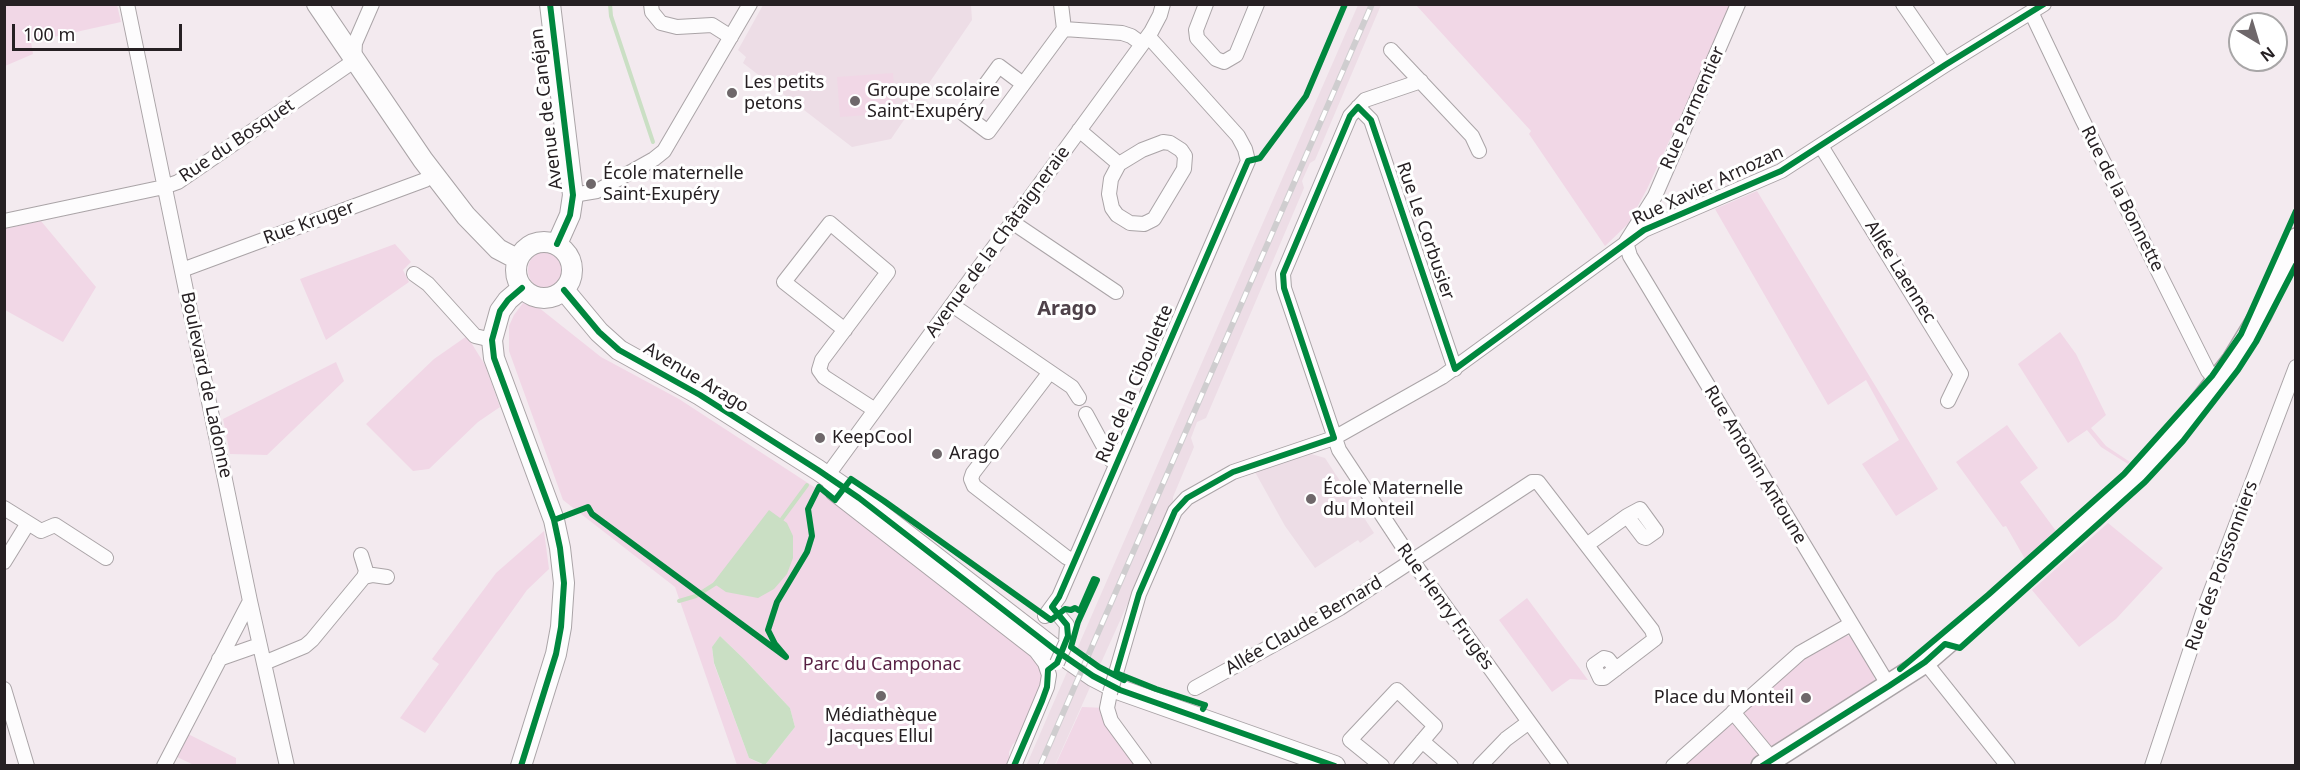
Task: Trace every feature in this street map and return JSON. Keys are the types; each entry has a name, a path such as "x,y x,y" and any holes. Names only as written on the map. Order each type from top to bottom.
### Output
{"main road":[{"path":"317,4 354,61 466,216 487,239 509,256 517,259"},
{"name":"Avenue de Canéjan","path":"550,4 573,195 570,215 557,244"},
{"path":"1766,762 1925,662 2092,518 2137,475 2177,432 2217,382 2247,338 2295,239"},
{"path":"545,241 557,244 564,249 572,265 572,274 564,290 547,298 529,294 522,288 516,277 517,259 524,249 534,243 545,241"},
{"path":"521,765 556,654 564,603 563,569 554,519 494,358 492,340 500,311 507,300 522,288"},
{"name":"Avenue Arago","path":"564,290 599,332 620,350 700,396 827,476 859,498 1054,649 1104,682 1120,690 1335,765"}],"street":[{"name":"Boulevard de Ladonne","path":"127,4 250,601 287,765"},
{"path":"354,61 355,43 372,4"},
{"path":"651,4 652,12 661,23 677,27 712,24 731,37"},
{"path":"573,195 597,191 664,151 750,4"},
{"path":"1023,84 999,66 964,114 988,132 1064,29 1061,4"},
{"name":"Avenue de la Châtaigneraie","path":"827,476 1145,40 1156,24 1163,4"},
{"path":"1206,4 1196,30 1197,38 1216,59 1224,62 1236,55 1257,4"},
{"name":"Rue Parmentier","path":"1626,242 1655,196 1738,4"},
{"path":"1903,4 1945,65"},
{"name":"Rue Xavier Arnozan","path":"1144,765 1114,728 1107,708 1139,594 1175,511 1187,498 1233,472 1334,438 1455,369 1644,230 1781,171 1945,65 2032,14 2044,4"},
{"name":"Rue de la Bonnette","path":"2032,14 2208,371 2217,382"},
{"path":"1064,29 1122,33 1145,40"},
{"name":"Rue de la Ciboulette","path":"1052,666 1068,636 1067,625 1049,612 1059,597 1248,161 1238,136 1145,40"},
{"path":"1391,50 1472,136 1479,151"},
{"name":"Rue du Bosquet","path":"4,221 164,187 178,182 354,61"},
{"path":"1358,107 1365,100 1421,81"},
{"name":"Rue Le Corbusier","path":"1358,107 1371,120 1455,369"},
{"name":"Rue Henry Frugès","path":"1358,107 1350,116 1283,274 1284,288 1339,450 1413,562 1561,765"},
{"path":"1079,130 1119,165"},
{"path":"1163,142 1176,146 1185,156 1184,169 1159,213 1154,219 1144,224 1130,223 1117,215 1112,208 1109,186 1119,165 1142,150 1163,142"},
{"name":"Allée Laennec","path":"1821,146 1961,374 1948,401"},
{"name":"Rue Kruger","path":"182,270 425,180 434,174"},
{"path":"1012,222 1116,292"},
{"path":"845,330 784,282 830,223 888,272 845,330 822,360 819,370 824,377 874,410"},
{"name":"Rue Antonin Antoune","path":"1626,242 1629,256 1889,686"},
{"path":"414,274 428,284 475,336 492,340"},
{"path":"952,305 1072,387 1079,398"},
{"name":"Rue des Poissonniers","path":"2152,765 2203,612 2295,367"},
{"path":"1050,372 973,473 971,480 974,486 1074,561"},
{"path":"1086,414 1111,460 1117,463"},
{"path":"827,476 833,493 1036,651 1052,666 1045,694 1014,765"},
{"name":"Allée Claude Bernard","path":"1195,688 1340,608 1532,482 1538,482 1588,544"},
{"path":"4,508 41,531 55,525 106,558"},
{"path":"1616,669 1655,639 1652,630 1588,544 1627,516"},
{"path":"4,562 28,523"},
{"path":"264,663 305,646 312,640 364,577 366,571 361,555"},
{"path":"364,577 373,575 387,577"},
{"path":"164,765 250,601"},
{"path":"1672,765 1800,653 1851,624"},
{"path":"219,659 260,645"},
{"path":"1925,662 2008,765"},
{"path":"4,689 27,765"},
{"path":"1382,765 1350,740 1397,690 1435,726 1401,765"},
{"path":"1733,712 1766,762"},
{"path":"1480,765 1506,739 1529,722"},
{"path":"1422,741 1451,765"}],"shaded area":[{"name":"Groupe scolaire Saint-Exupéry","path":"763,5 971,5 972,20 891,139 852,147 743,63 746,57 738,50"},
{"path":"1358,5 1381,5 1315,160 1310,163 1302,181 1304,188 1206,418 1197,422 1191,438 1194,447 1173,497 1173,503 1055,765 1026,766"},
{"name":"École Maternelle du Monteil","path":"1311,454 1325,458 1374,533 1360,543 1358,540 1315,568 1285,526 1255,472"},
{"path":"769,510 787,523 793,536 793,558 787,574 774,589 758,598 726,592 713,583"},
{"path":"720,636 790,708 795,727 765,765 749,758 714,663 712,647"}],"green space":[{"path":"5,4 117,5 121,22 31,42 33,54 5,66"},
{"path":"1416,5 1732,5 1647,189 1628,224 1605,246 1529,134 1531,131"},
{"path":"893,73 896,113 840,117 837,77"},
{"path":"1757,191 1938,489 1896,516 1862,464 1899,440 1866,380 1828,405 1715,209"},
{"path":"41,221 96,287 63,342 5,310 4,229"},
{"path":"395,244 411,262 403,270 409,282 326,340 300,279"},
{"path":"548,250 562,256 568,270 562,284 548,290 534,284 528,270 534,256"},
{"name":"Parc du Camponac","path":"523,303 538,307 601,357 679,399 834,500 1036,658 1041,669 1042,683 1021,737 1013,744 1009,752 1009,765 765,765 795,727 790,708 720,636 712,647 714,664 749,758 763,765 737,765 675,587 563,500 509,351 509,326"},
{"path":"2060,332 2076,354 2106,415 2091,428 2106,446 2130,462 2128,464 2101,447 2087,430 2068,443 2018,364"},
{"path":"467,336 485,365 500,407 478,422 429,469 413,471 366,424 434,359"},
{"path":"336,362 344,381 267,455 230,454 223,419"},
{"path":"2007,425 2038,468 2020,482 2056,531 2025,559 2006,526 2003,527 1956,462"},
{"path":"2108,523 2163,568 2116,619 2079,647 2032,590"},
{"path":"544,531 549,569 527,590 425,733 400,718 439,664 432,659 496,573"},
{"path":"1527,598 1588,680 1570,679 1552,692 1499,620"},
{"name":"Place du Monteil","path":"1846,635 1851,637 1872,671 1876,683 1772,748 1765,745 1768,743 1751,722 1748,724 1742,715 1744,710 1802,658"},
{"path":"1082,707 1107,708 1144,766 1055,766"},
{"name":"Place du Monteil","path":"1731,723 1738,726 1760,755 1749,765 1680,766"},
{"path":"188,734 236,758 236,765 194,765 177,757"}],"waterway":[{"path":"610,4 611,16 653,142"},
{"path":"779,523 807,485"},
{"path":"679,601 696,596 718,582"}],"railway":[{"path":"1040,766 1372,4"}],"cycle path":[{"path":"550,4 573,195 570,215 557,244"},
{"path":"1014,766 1047,687 1048,670 1057,663 1068,636 1067,625 1052,607 1059,597 1248,161 1260,158 1306,96 1345,4"},
{"path":"1203,709 1205,705 1116,673 1139,594 1175,511 1187,498 1233,472 1334,438 1284,288 1283,274 1350,116 1358,107 1371,120 1455,369 1644,230 1781,171 2044,4"},
{"path":"1900,669 1988,595 2124,474 2212,376 2241,334 2296,211"},
{"path":"1762,766 1889,686 1925,662 1945,644 1960,648 2145,482 2183,441 2238,370 2256,342 2296,265"},
{"path":"521,766 556,654 561,627 564,583 554,520 494,358 492,340 500,311 508,300 522,288"},
{"path":"564,290 599,332 619,350 700,395 859,498 1054,649 1093,676 1120,690 1335,766"},
{"path":"554,520 588,507 592,514 786,657 775,644 768,630 777,602 807,552 812,536 808,509 819,487 835,500 851,479 1051,620 1065,609 1075,608 1080,611 1094,579 1097,580 1078,622 1071,647 1099,667 1124,680"}],"place":[{"name":"Les petits petons","path":"732,93"},
{"name":"Groupe scolaire Saint-Exupéry","path":"855,101"},
{"name":"École maternelle Saint-Exupéry","path":"591,184"},
{"name":"KeepCool","path":"820,438"},
{"name":"Arago","path":"937,454"},
{"name":"École Maternelle du Monteil","path":"1311,499"},
{"name":"Médiathèque Jacques Ellul","path":"881,696"},
{"name":"Place du Monteil","path":"1806,698"}],"district":[{"name":"Arago","path":"1067,309"}]}
